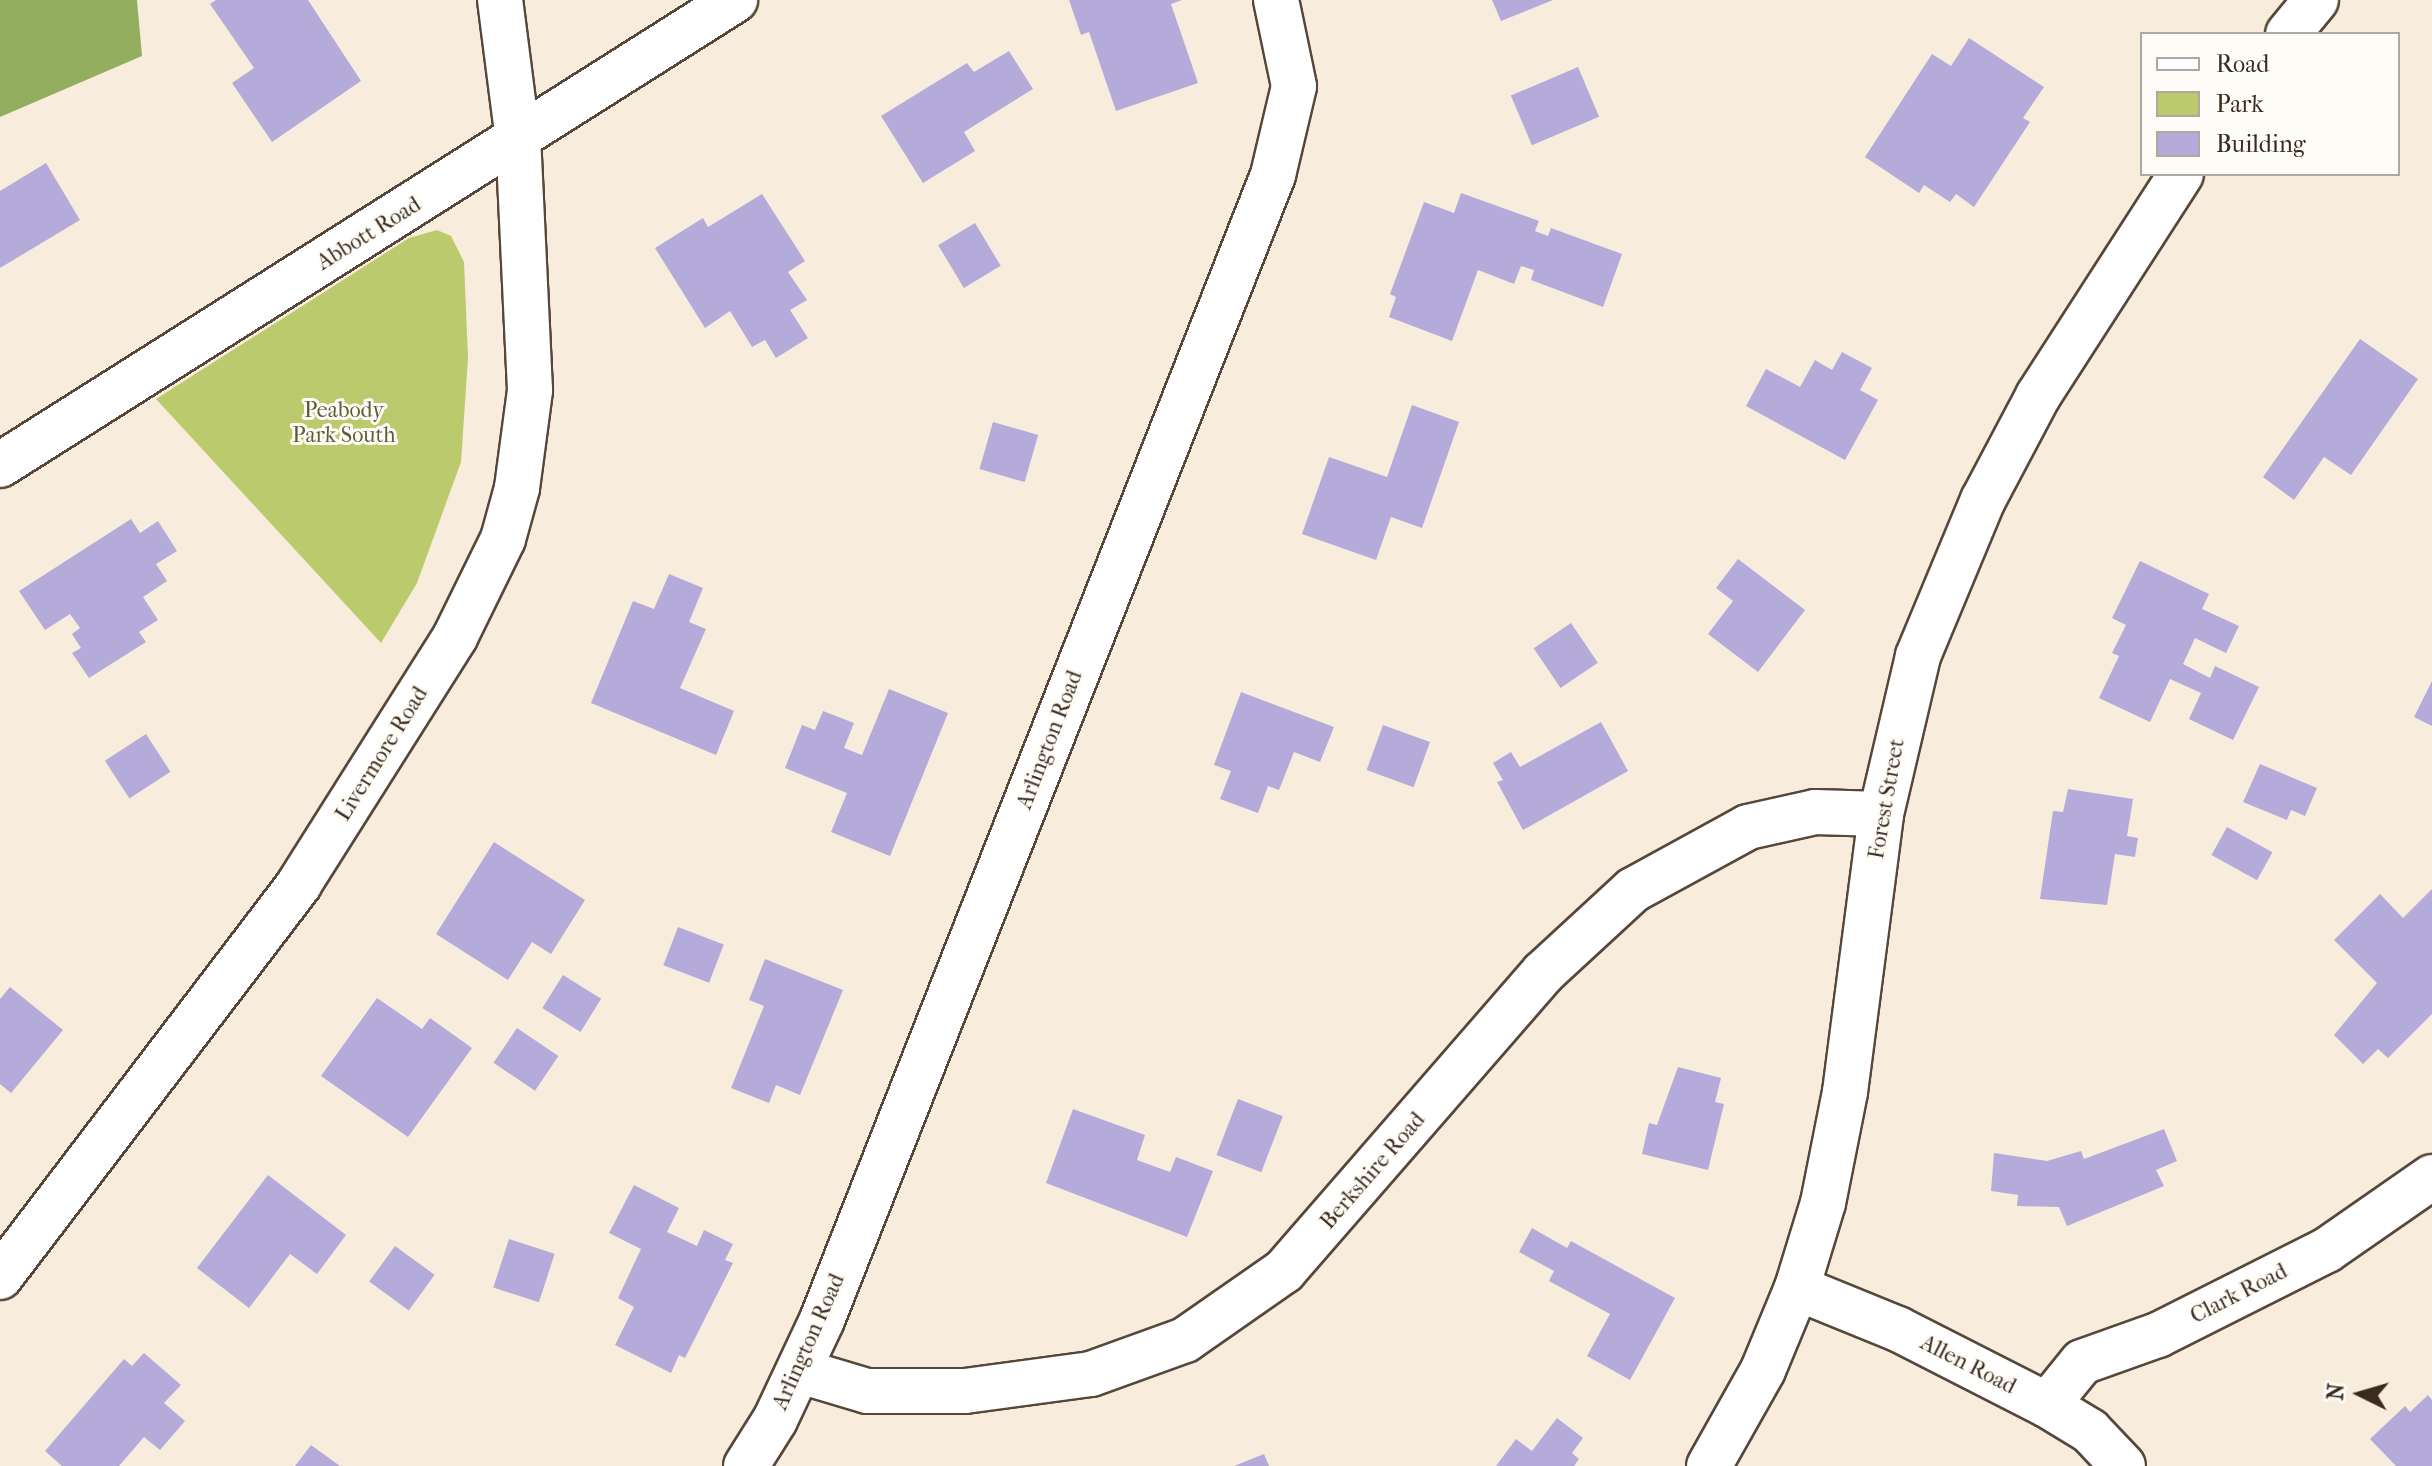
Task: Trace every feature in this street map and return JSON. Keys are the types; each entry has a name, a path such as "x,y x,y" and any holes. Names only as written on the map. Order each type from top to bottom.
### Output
{"street":[{"name":"Livermore Road","path":"0,1277 299,884 455,637 486,578 517,488 530,390 518,140 500,0"},
{"name":"Abbott Road","path":"0,465 735,0"},
{"name":"Arlington Road","path":"746,1466 800,1371 1276,164 1294,86 1276,0"},
{"path":"2290,32 2316,0"},
{"name":"Forest Street","path":"1709,1466 1763,1370 1797,1288 1823,1203 1841,1116 1881,814 1918,656 1983,500 2066,348 2180,176"},
{"name":"Berkshire Road","path":"800,1371 867,1391 965,1391 1091,1374 1185,1340 1284,1271 1552,963 1633,890 1748,827 1815,812 1881,814"},
{"name":"Clark Road","path":"2047,1405 2082,1362 2158,1335 2327,1250 2432,1177"},
{"name":"Allen Road","path":"1797,1288 1898,1329 2047,1405 2090,1431 2123,1466"}],"green space":[{"path":"0,0 137,0 142,56 0,117"},
{"name":"Peabody Park South","path":"437,230 451,236 464,262 468,358 461,462 417,583 381,643 156,399 409,238"}],"building":[{"path":"216,0 308,0 361,81 272,142 232,83 254,68 210,4"},
{"path":"1069,0 1182,0 1171,4 1198,83 1116,111 1089,32 1081,35"},
{"path":"1492,0 1553,0 1501,21"},
{"path":"1969,38 2044,87 2023,118 2030,122 1974,207 1956,194 1950,202 1924,185 1919,193 1865,157 1932,54 1951,66"},
{"path":"1009,51 1033,89 964,132 975,151 923,183 881,116 967,63 974,72"},
{"path":"1578,67 1599,117 1532,145 1511,96"},
{"path":"46,163 80,220 0,268 0,191"},
{"path":"1461,193 1539,221 1535,231 1548,236 1551,228 1622,254 1603,307 1531,280 1534,270 1521,266 1514,284 1478,270 1452,341 1389,317 1396,297 1390,294 1424,202 1454,213"},
{"path":"762,194 805,261 788,272 807,300 790,310 808,338 776,358 765,340 752,347 730,311 705,328 655,248 703,218 708,227"},
{"path":"975,223 1001,266 964,288 938,245"},
{"path":"2360,339 2418,379 2351,475 2324,457 2294,500 2263,477"},
{"path":"1842,352 1872,368 1860,390 1878,400 1845,460 1746,406 1766,369 1800,387 1815,360 1832,370"},
{"path":"1412,405 1459,422 1422,528 1391,517 1376,560 1302,534 1329,457 1387,477"},
{"path":"993,422 1038,435 1025,482 979,469"},
{"path":"131,519 140,533 158,521 177,551 156,564 167,581 143,597 158,620 139,632 146,642 89,678 72,653 81,648 72,634 80,628 70,614 45,630 19,591"},
{"path":"1738,559 1805,610 1758,672 1708,634 1733,601 1716,588"},
{"path":"2140,561 2209,594 2202,609 2239,626 2226,653 2195,638 2183,664 2210,678 2215,666 2259,687 2233,740 2189,719 2201,693 2170,679 2150,722 2099,698 2119,656 2112,653 2126,625 2112,618"},
{"path":"669,574 703,588 689,622 706,629 680,688 734,711 716,755 591,703 633,601 654,609"},
{"path":"1571,623 1598,663 1561,688 1534,648"},
{"path":"2432,681 2432,726 2414,717"},
{"path":"889,689 948,713 890,856 831,832 847,793 785,768 802,725 815,730 823,711 854,723 844,748 862,755"},
{"path":"1241,692 1334,727 1320,762 1294,752 1279,790 1268,786 1258,813 1220,799 1231,771 1214,765"},
{"path":"1601,722 1628,771 1523,830 1497,782 1503,780 1493,763 1511,752 1520,767"},
{"path":"1383,725 1430,742 1414,787 1367,770"},
{"path":"146,734 171,772 129,798 105,761"},
{"path":"2260,764 2317,788 2305,816 2291,810 2287,820 2243,802"},
{"path":"2068,789 2133,799 2127,836 2138,838 2135,857 2115,854 2107,905 2040,899 2053,811 2063,812"},
{"path":"2227,827 2272,852 2257,880 2211,855"},
{"path":"494,842 585,900 551,954 532,942 508,980 436,934"},
{"path":"2432,889 2432,1014 2388,1058 2378,1049 2363,1064 2334,1035 2377,983 2334,940 2380,894 2403,918"},
{"path":"678,927 724,945 709,983 663,965"},
{"path":"765,959 843,990 800,1095 776,1085 769,1103 731,1088 764,1006 749,1000"},
{"path":"563,975 601,999 580,1032 542,1008"},
{"path":"10,987 63,1030 11,1093 0,1084 0,999"},
{"path":"377,998 422,1029 430,1018 472,1048 408,1137 321,1076"},
{"path":"517,1028 558,1056 535,1091 494,1063"},
{"path":"1678,1067 1721,1078 1715,1102 1724,1104 1708,1170 1642,1154 1649,1123 1657,1125"},
{"path":"1238,1099 1283,1116 1261,1172 1216,1155"},
{"path":"1073,1109 1145,1135 1137,1160 1170,1172 1176,1157 1213,1171 1187,1237 1046,1183"},
{"path":"2164,1129 2177,1161 2156,1170 2164,1186 2067,1226 2059,1207 2017,1206 2018,1195 1991,1191 1994,1153 2047,1161 2081,1151 2084,1159"},
{"path":"268,1175 346,1235 317,1274 290,1254 249,1308 197,1268"},
{"path":"634,1185 679,1208 667,1232 697,1246 704,1230 733,1244 725,1260 733,1263 685,1358 679,1355 671,1373 615,1345 634,1307 618,1298 641,1249 609,1233"},
{"path":"1532,1228 1567,1248 1571,1241 1675,1298 1630,1380 1587,1356 1610,1314 1549,1281 1554,1271 1519,1252"},
{"path":"509,1239 555,1254 539,1302 493,1288"},
{"path":"395,1246 435,1275 409,1310 369,1282"},
{"path":"144,1353 181,1385 164,1403 185,1421 160,1450 144,1437 119,1466 62,1466 45,1451 124,1359 132,1366"},
{"path":"2428,1395 2432,1400 2432,1466 2396,1466 2370,1439 2405,1406 2410,1412"},
{"path":"1557,1418 1583,1438 1572,1453 1579,1459 1574,1466 1496,1466 1516,1439 1532,1451"},
{"path":"311,1445 340,1466 295,1466"},
{"path":"1264,1454 1269,1466 1234,1466"}]}
